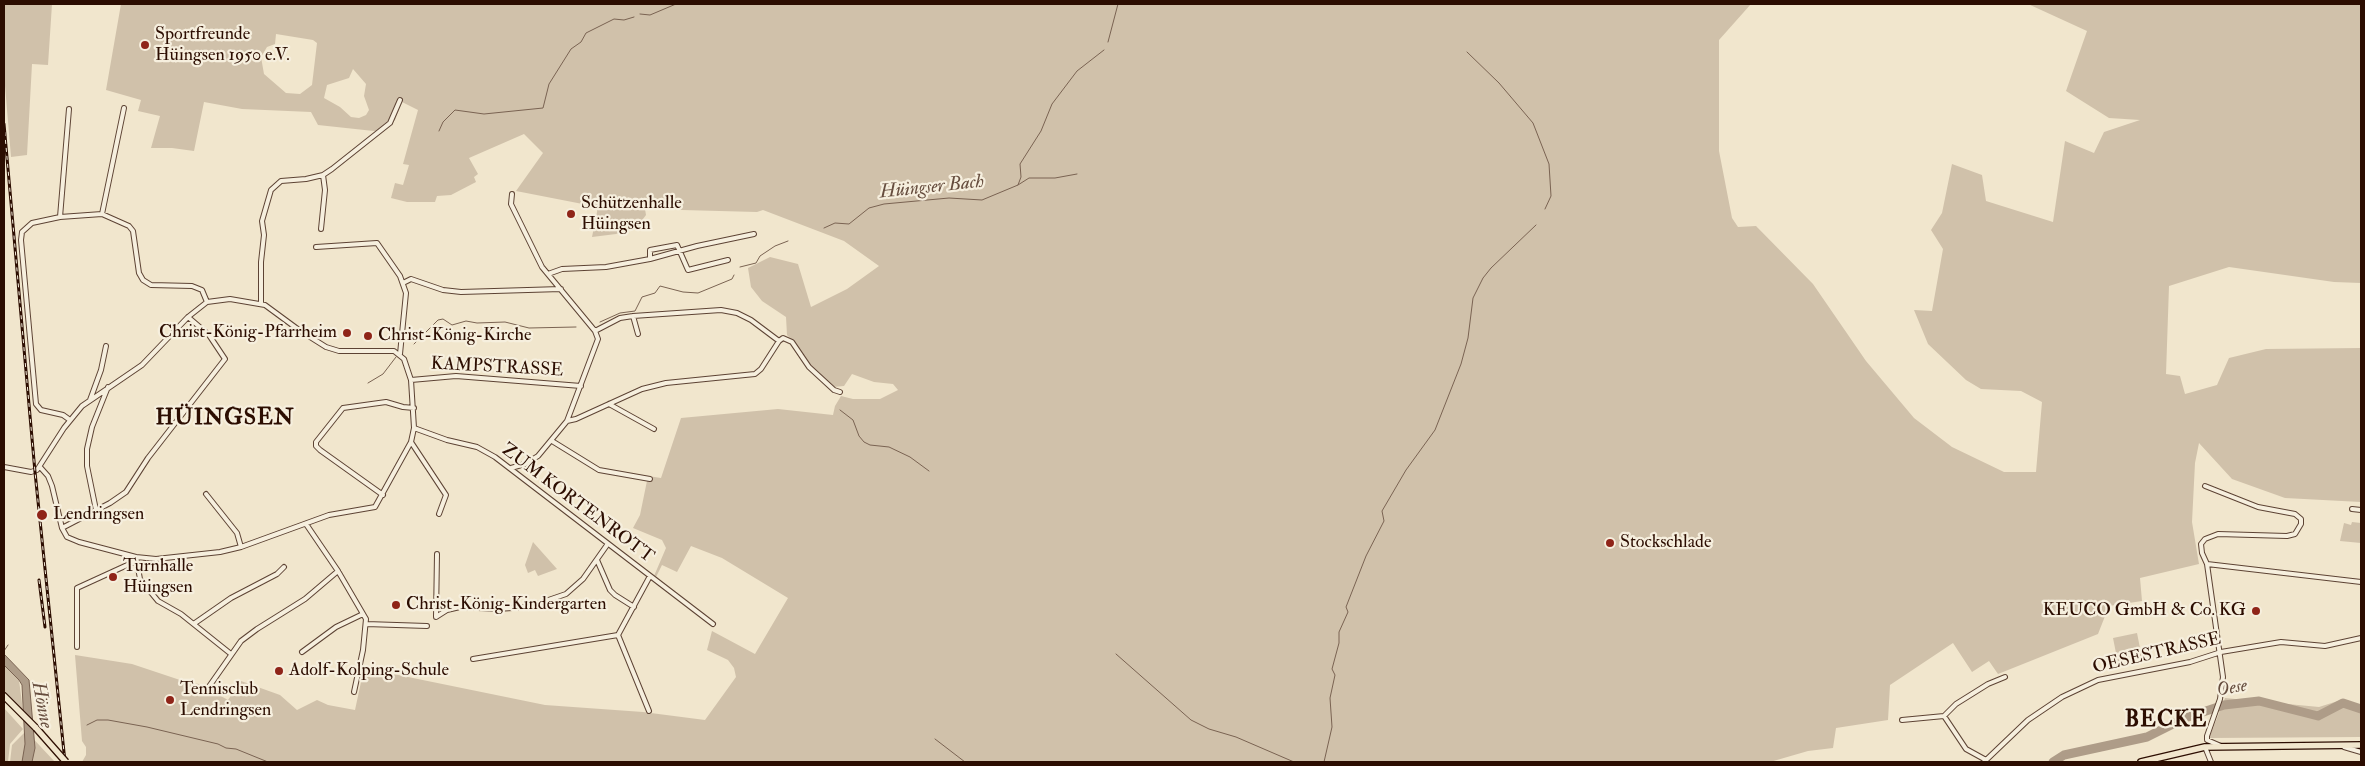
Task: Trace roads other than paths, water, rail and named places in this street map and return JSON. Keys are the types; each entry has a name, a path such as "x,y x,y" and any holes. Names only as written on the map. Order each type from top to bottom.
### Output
{"main road":[{"path":"4,696 46,738 66,762"},
{"path":"2141,762 2205,747 2361,745"}],"street":[{"path":"261,304 261,262 264,235 262,221 271,190 281,181 306,179 323,175 390,123 400,100"},
{"path":"102,214 124,108"},
{"path":"60,216 69,109"},
{"path":"322,229 325,190 323,175"},
{"path":"511,468 532,461 552,441 567,421 598,342 595,331 548,274 519,224 511,204 512,194"},
{"path":"70,420 41,410 36,401 21,240 22,232 26,227 32,223 60,216 102,214 124,223 133,230 137,266 143,280 152,285 192,286 202,290 207,302"},
{"path":"548,274 562,269 606,267 650,259 754,234"},
{"path":"316,246 376,243 403,283 405,301 400,354"},
{"path":"650,259 650,250 677,245 688,270 728,260"},
{"path":"403,283 411,279 443,290 461,292 561,290"},
{"path":"4,467 31,472 40,467 70,420 90,400 142,365 188,317 207,302 230,298 261,304 306,334 339,352 394,351 404,359 411,380 414,428 411,442 383,495 375,506 369,509 340,512 241,547 176,557 136,559 79,542 67,537 62,528 52,486 48,476 40,467"},
{"path":"595,331 620,318 721,310 737,313 751,320 779,341"},
{"path":"633,316 638,334"},
{"path":"62,528 110,503 126,492 148,458 225,359 210,335 188,317"},
{"path":"567,421 576,419 642,389 666,383 755,374 761,369 779,341 783,338 792,342 809,367 834,390 840,392"},
{"path":"90,400 101,370 106,346"},
{"name":"KAMPSTRASSE","path":"411,380 456,376 581,386"},
{"path":"96,510 87,466 87,449 92,427 108,388"},
{"path":"383,495 326,455 318,448 316,442 343,408 386,402 414,408"},
{"path":"609,404 654,429"},
{"name":"ZUM KORTENROTT","path":"414,428 447,440 477,447 511,468 607,545 713,624"},
{"path":"552,441 599,470 650,479"},
{"path":"411,442 446,495 439,514"},
{"path":"2205,486 2258,507 2295,514 2301,519 2302,524 2295,534 2286,536 2212,536 2201,544 2202,553 2208,564 2223,677 2220,699 2207,740 2221,746"},
{"path":"206,494 237,532 241,547"},
{"path":"2352,509 2361,510"},
{"path":"306,524 338,571 363,614 366,624 354,692"},
{"path":"437,554 436,617 447,610 460,607 519,609 566,594 583,579 607,545"},
{"path":"136,559 140,579 146,589 158,601 195,623 231,654"},
{"path":"77,646 77,588 136,559"},
{"path":"596,560 610,590 615,596 634,607"},
{"path":"2208,564 2361,582"},
{"path":"195,623 231,598 277,574 284,567"},
{"path":"208,688 241,641 305,599 338,571"},
{"path":"618,635 650,576"},
{"path":"302,652 336,627 363,614"},
{"path":"366,624 426,626"},
{"path":"473,659 618,635"},
{"path":"618,635 649,711"},
{"name":"OESESTRASSE","path":"1985,761 2028,720 2062,697 2098,680 2190,662 2221,652 2281,642 2325,646 2361,638"},
{"path":"1902,720 1944,716 1956,704 1988,684 2006,677"},
{"path":"1944,716 1966,749 1985,761"},
{"path":"2338,745 2361,752"},
{"path":"2205,747 2211,762"}],"waterway":[{"path":"640,14 650,15 676,4"},
{"name":"Hüingser Bach","path":"1108,42 1118,4"},
{"path":"439,131 443,122 455,110 484,114 543,108 549,84 571,49 581,42 586,33 614,19 624,20 634,17"},
{"name":"Hüingser Bach","path":"824,228 835,223 849,224 869,208 884,204 949,198 982,200 1018,185 1021,177 1020,164 1041,131 1052,104 1077,71 1104,50"},
{"path":"1467,52 1499,83 1533,123 1549,164 1551,196 1545,209"},
{"name":"Hüingser Bach","path":"1018,185 1029,178 1055,178 1077,174"},
{"path":"1324,762 1332,727 1330,698 1335,675 1332,669 1339,643 1339,632 1348,612 1346,607 1366,556 1384,521 1382,511 1406,470 1435,430 1461,364 1468,338 1473,298 1483,278 1536,225"},
{"name":"Hüingser Bach","path":"740,267 756,263 760,256 775,246 788,241"},
{"name":"Hüingser Bach","path":"600,322 620,313 635,311 642,297 655,293 660,286 683,292 698,293 732,279 734,275"},
{"name":"Hüingser Bach","path":"414,344 438,320 443,319 452,325 466,321 477,323 505,322 529,328 576,327"},
{"name":"Hüingser Bach","path":"368,383 383,374 396,357"},
{"path":"840,410 853,420 859,436 864,442 870,445 889,447 910,457 929,471"},
{"name":"Hüingser Bach","path":"4,651 8,645"},
{"path":"1116,654 1191,720 1209,729 1236,737 1294,762"},
{"name":"Oese","path":"2053,762 2064,755 2147,737 2185,718 2224,705 2259,701 2318,716 2343,703 2361,709"},
{"path":"87,725 97,720 108,720 147,727 236,749 268,762"},
{"path":"935,739 965,762"}],"railway":[{"path":"4,124 35,472 65,762"},
{"path":"39,580 45,627"}],"place":[{"name":"Sportfreunde Hüingsen 1950 e.V.","path":"145,45"},
{"name":"Schützenhalle Hüingsen","path":"571,214"},
{"name":"Christ-König-Pfarrheim","path":"347,333"},
{"name":"Christ-König-Kirche","path":"368,336"},
{"name":"Lendringsen","path":"42,515"},
{"name":"Stockschlade","path":"1610,543"},
{"name":"Turnhalle Hüingsen","path":"113,577"},
{"name":"Christ-König-Kindergarten","path":"396,605"},
{"name":"KEUCO GmbH & Co. KG","path":"2256,611"},
{"name":"Adolf-Kolping-Schule","path":"279,671"},
{"name":"Tennisclub Lendringsen","path":"170,700"}],"district":[{"name":"HÜINGSEN","path":"225,419"},
{"name":"BECKE","path":"2166,721"}],"water label":[{"name":"Hönne","path":"41,705"}]}
